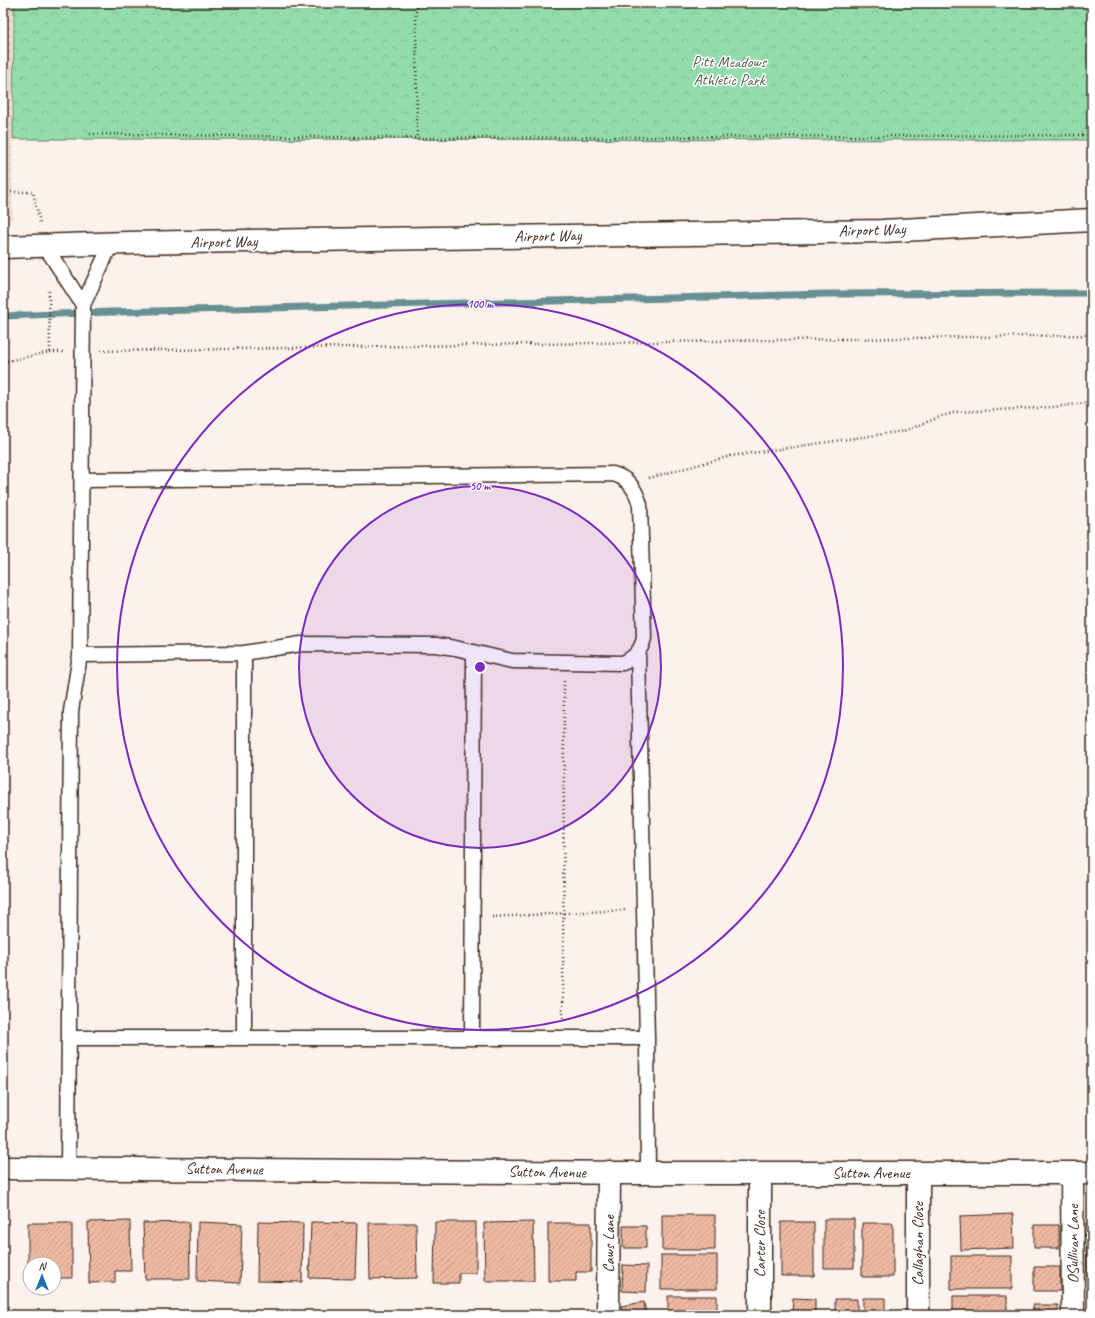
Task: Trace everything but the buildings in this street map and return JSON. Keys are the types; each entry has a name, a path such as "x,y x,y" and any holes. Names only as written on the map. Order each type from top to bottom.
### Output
{"street":[{"name":"Airport Way","path":"3,247 882,231 1092,220"},
{"name":"Sutton Avenue","path":"3,1168 648,1173 1082,1173"},
{"name":"Caws Lane","path":"608,1315 609,1172"},
{"name":"Carter Close","path":"760,1173 760,1315"},
{"name":"Callaghan Close","path":"918,1173 918,1315"},
{"name":"OSullivan Lane","path":"1073,1315 1082,1173"}],"lane":[{"path":"68,1168 71,712 80,655 84,341 83,305 111,244"},
{"path":"45,246 83,305"},
{"path":"80,655 244,653 301,644 436,645 512,661 623,663 638,653 644,638 640,505 636,492 621,476 613,474 82,480"},
{"path":"472,1038 474,652"},
{"path":"244,653 244,1038"},
{"path":"638,653 647,1038 648,1173"},
{"path":"69,1038 647,1038"}],"path":[{"path":"416,3 417,138"},
{"path":"90,134 417,138 1092,134"},
{"path":"3,192 33,192 40,220"},
{"path":"49,289 50,352"},
{"path":"104,351 1092,335"},
{"path":"3,362 50,352 65,352"},
{"path":"630,484 732,456 904,431 942,416 957,412 1055,407 1092,402"},
{"path":"563,1019 564,662"},
{"path":"473,918 644,910"}],"shaded area":[{"path":"3,3 12,3 12,219 3,219"}],"green space":[{"name":"Pitt Meadows Athletic Park","path":"14,3 1092,3 1092,140 13,139"}],"waterway":[{"path":"3,316 828,294 1092,293"}]}
